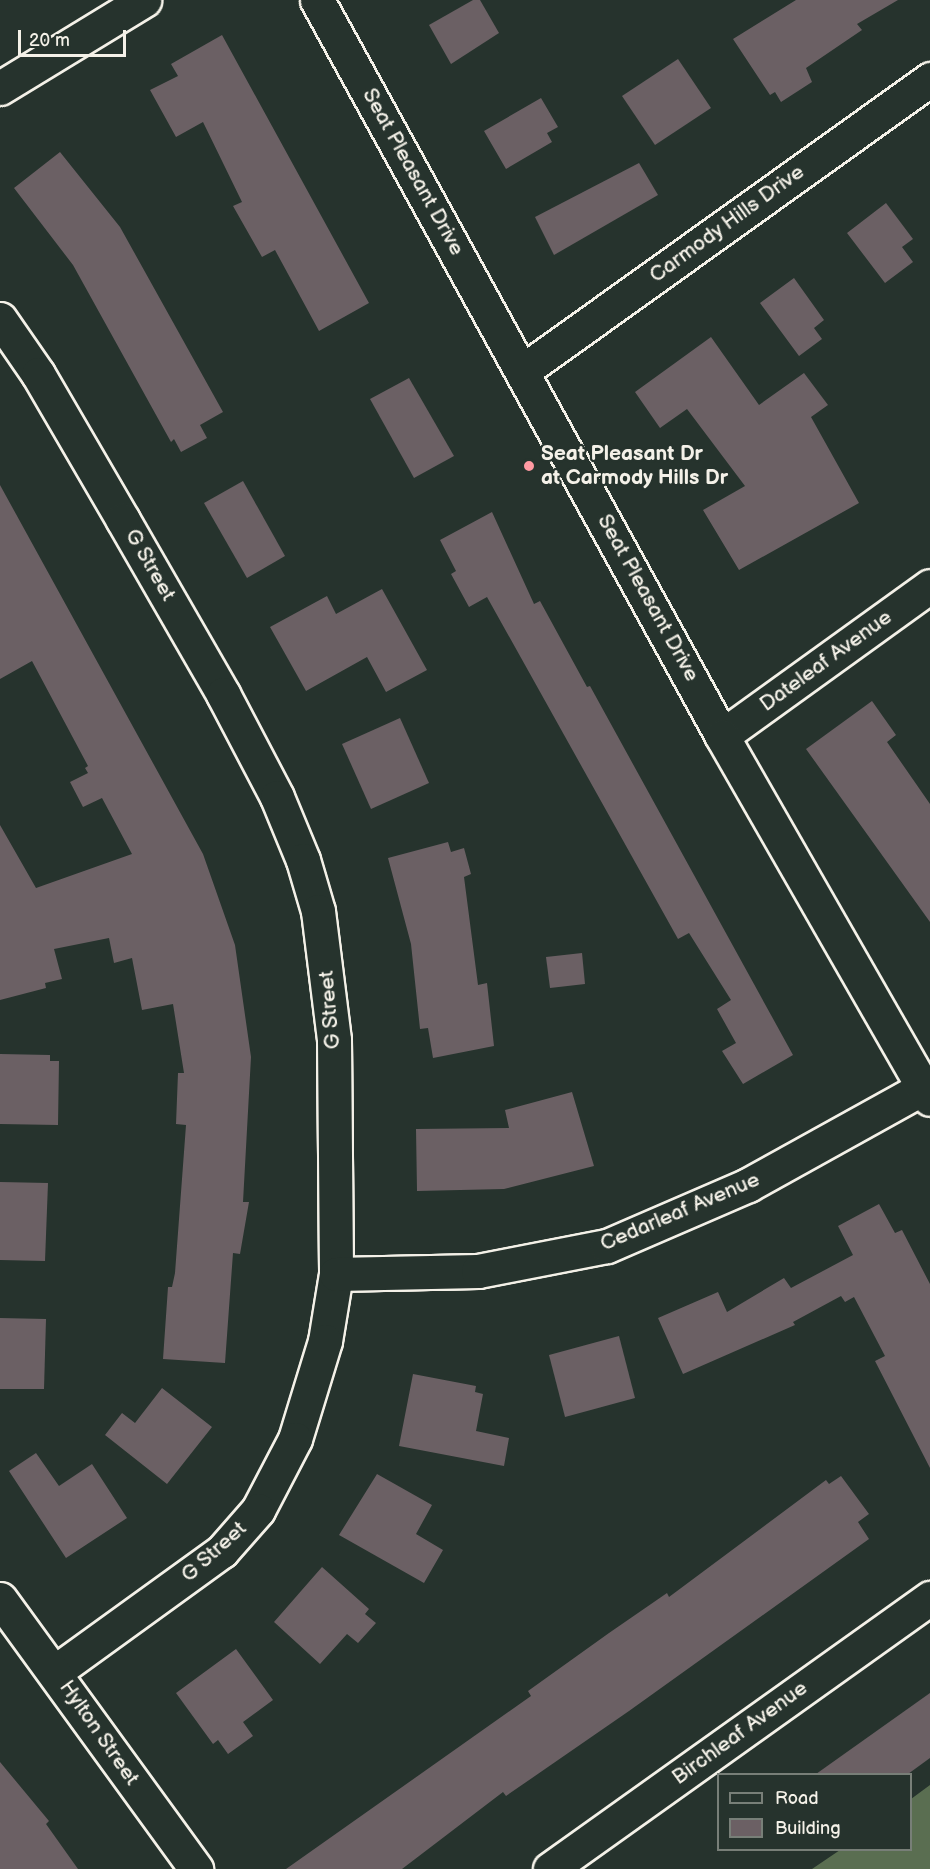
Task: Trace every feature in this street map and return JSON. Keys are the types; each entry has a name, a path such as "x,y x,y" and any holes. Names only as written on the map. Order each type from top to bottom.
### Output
{"street":[{"path":"0,88 144,0"},
{"name":"Seat Pleasant Drive","path":"317,0 524,370 722,736 928,1090"},
{"name":"Carmody Hills Drive","path":"524,370 930,79"},
{"name":"G Street","path":"0,319 38,374 223,694 277,797 303,860 318,911 330,982 334,1040 336,1274 312,1390 296,1439 258,1510 222,1551 56,1671"},
{"name":"Dateleaf Avenue","path":"722,736 930,586"},
{"name":"Cedarleaf Avenue","path":"336,1274 478,1271 607,1246 748,1185 928,1090"},
{"name":"Birchleaf Avenue","path":"549,1869 930,1598"},
{"name":"Hylton Street","path":"0,1599 56,1671 196,1869"}],"green space":[{"path":"930,1785 930,1869 812,1869 839,1851 912,1851 912,1798"}],"building":[{"path":"473,0 480,0 499,33 451,64 429,25"},
{"path":"796,0 898,0 857,24 862,30 806,68 812,82 781,102 775,92 770,95 733,39"},
{"path":"222,35 369,303 319,331 275,250 262,257 233,206 242,202 203,122 176,137 150,90 178,76 171,64"},
{"path":"678,59 711,108 655,145 622,96"},
{"path":"541,98 558,127 547,133 552,142 506,169 484,131"},
{"path":"60,152 120,227 223,412 200,425 207,438 181,452 174,439 171,442 73,265 14,188"},
{"path":"639,163 658,195 554,255 535,217"},
{"path":"886,203 913,239 902,247 913,262 885,283 847,233"},
{"path":"794,278 824,320 814,328 822,339 799,356 760,303"},
{"path":"711,337 759,405 804,373 828,405 811,417 859,503 739,570 703,510 745,486 687,409 660,428 635,392"},
{"path":"409,378 454,456 414,478 370,399"},
{"path":"243,481 285,556 247,578 204,503"},
{"path":"0,485 203,854 235,945 251,1057 243,1202 249,1202 240,1254 233,1253 225,1363 163,1359 168,1287 172,1287 175,1273 186,1125 176,1124 178,1073 184,1073 173,1004 142,1010 132,958 114,963 109,938 54,949 62,979 45,983 46,988 0,1000 0,825 36,888 132,854 102,798 83,807 70,782 88,773 85,768 88,766 32,661 0,679"},
{"path":"492,512 534,604 540,601 587,687 590,686 793,1055 743,1084 722,1051 736,1043 717,1009 731,1000 689,933 678,939 487,597 469,607 451,574 456,571 440,540"},
{"path":"382,589 427,670 386,692 367,657 306,691 270,627 327,596 336,614"},
{"path":"872,701 896,735 887,742 930,804 930,922 806,749"},
{"path":"400,718 429,783 371,809 342,744"},
{"path":"448,842 451,852 464,848 471,874 464,877 478,985 487,983 494,1046 433,1058 428,1028 420,1029 411,944 388,858"},
{"path":"582,953 585,984 550,988 546,957"},
{"path":"0,1054 50,1055 50,1061 59,1061 58,1125 0,1124"},
{"path":"572,1092 594,1166 504,1189 417,1191 416,1129 509,1128 505,1110"},
{"path":"0,1182 48,1183 45,1261 0,1260"},
{"path":"879,1204 895,1233 902,1230 930,1284 930,1468 875,1361 885,1356 854,1297 845,1302 841,1296 793,1322 795,1325 683,1374 658,1318 718,1292 727,1312 784,1278 791,1288 853,1255 838,1226"},
{"path":"0,1318 46,1319 44,1389 0,1389"},
{"path":"619,1336 635,1398 565,1417 549,1355"},
{"path":"413,1374 476,1386 475,1392 483,1394 476,1431 509,1438 504,1466 399,1446"},
{"path":"162,1388 212,1427 167,1484 105,1435 122,1413 135,1423"},
{"path":"36,1453 59,1486 92,1464 127,1518 66,1558 9,1471"},
{"path":"377,1474 432,1505 416,1534 443,1550 424,1583 339,1535"},
{"path":"841,1476 869,1514 858,1522 869,1539 629,1711 506,1796 503,1792 402,1869 286,1869 531,1696 528,1691 609,1633 667,1593 669,1597 826,1480 829,1484"},
{"path":"322,1567 369,1609 365,1614 376,1623 358,1643 347,1634 320,1664 274,1622"},
{"path":"236,1649 273,1700 243,1722 253,1736 228,1754 218,1740 213,1744 176,1693"},
{"path":"930,1693 930,1758 909,1773 817,1773"},
{"path":"0,1762 49,1821 46,1824 78,1869 0,1869"}],"place":[{"name":"Seat Pleasant Dr at Carmody Hills Dr","path":"529,466"}]}
